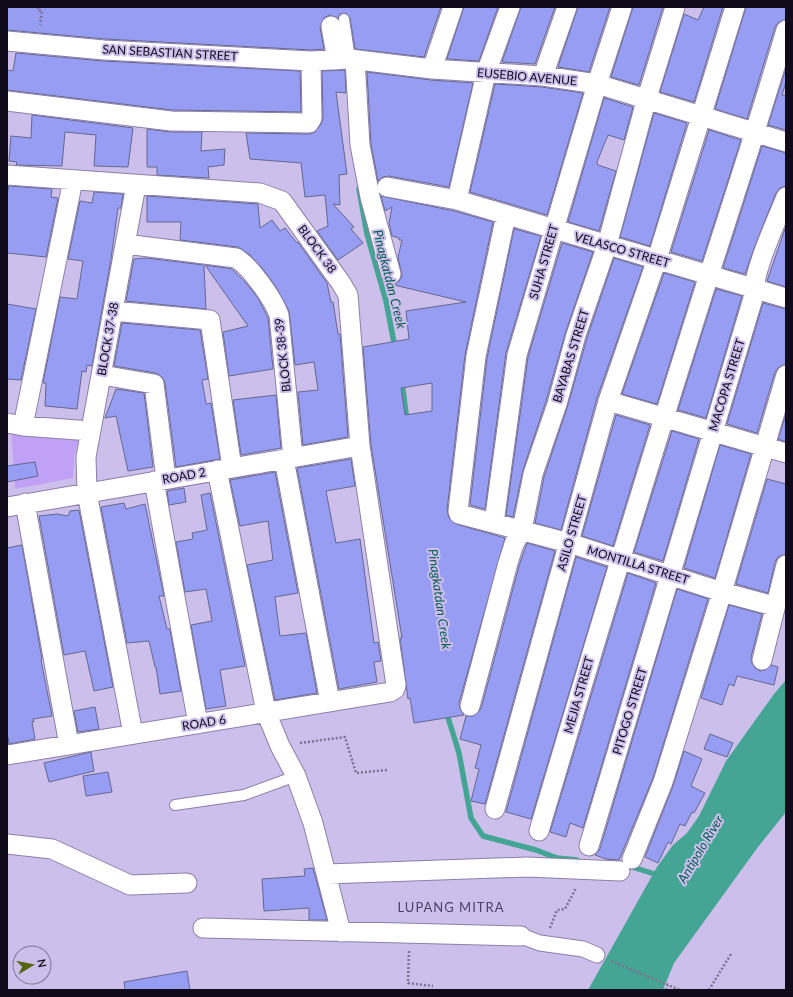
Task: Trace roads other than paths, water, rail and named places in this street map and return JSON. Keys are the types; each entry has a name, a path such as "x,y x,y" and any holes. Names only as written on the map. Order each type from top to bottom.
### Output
{"street":[{"path":"432,68 453,7"},
{"path":"457,200 486,73 510,7"},
{"path":"543,76 567,7"},
{"name":"SUHA STREET","path":"494,523 517,355 596,84 622,7"},
{"name":"BAYABAS STREET","path":"470,706 508,563 514,544 522,530 533,474 557,404 576,335 607,245 646,101 676,7"},
{"name":"ASILO STREET","path":"495,809 608,401 656,259 735,7"},
{"path":"338,22 370,197 391,274"},
{"path":"619,560 709,275 756,134 786,30"},
{"name":"SAN SEBASTIAN STREET","path":"7,41 104,50 311,61 344,60"},
{"name":"EUSEBIO AVENUE","path":"344,60 486,73 543,76 596,84 646,101 786,142"},
{"path":"7,101 171,120 309,123 312,118 311,61"},
{"name":"BLOCK 38","path":"7,176 260,193 282,201 348,295 360,446 396,685"},
{"path":"73,180 15,425 91,431"},
{"name":"BLOCK 37-38","path":"133,734 87,493 86,457 136,185"},
{"name":"VELASCO STREET","path":"387,187 457,200 553,230 753,287 786,298"},
{"name":"MACOPA STREET","path":"670,575 754,295 753,287 766,248 786,198"},
{"name":"MONTILLA STREET","path":"506,215 476,356 458,511 463,516 569,543 722,592 774,606"},
{"name":"BLOCK 38-39","path":"125,244 236,258 244,262 276,305 279,315 289,458 330,702"},
{"path":"113,311 210,320 225,469 266,712 280,746 296,776 313,823 341,932"},
{"path":"102,375 154,384 160,480 198,724"},
{"path":"327,874 526,867 585,870 626,865 663,782 722,592 786,375"},
{"path":"608,401 786,453"},
{"name":"ROAD 2","path":"7,506 360,446"},
{"path":"25,503 69,745"},
{"name":"MEJIA STREET","path":"539,831 619,560"},
{"path":"762,660 774,606 786,565"},
{"name":"PITOGO STREET","path":"589,846 670,575"},
{"name":"ROAD 6","path":"7,754 390,692 395,689 396,685"},
{"path":"7,844 52,849 130,885 187,883"},
{"path":"203,928 521,936 544,944 583,949 597,956"}],"lane":[{"path":"175,804 244,795 296,776"}],"water":[{"name":"Antipolo River","path":"786,680 786,812 758,847 674,963 663,990 588,990 657,867 673,845 687,833 699,816 726,761 774,694"}],"waterway":[{"name":"Pinagkatdan Creek","path":"359,189 367,234 386,301 395,348"},
{"name":"Pinagkatdan Creek","path":"402,382 407,421"},
{"name":"Pinagkatdan Creek","path":"446,711 459,753 471,818 483,836 536,850 557,858 577,860"},
{"name":"Pinagkatdan Creek","path":"629,866 661,876"}],"district":[{"name":"LUPANG MITRA","path":"451,907"}]}
